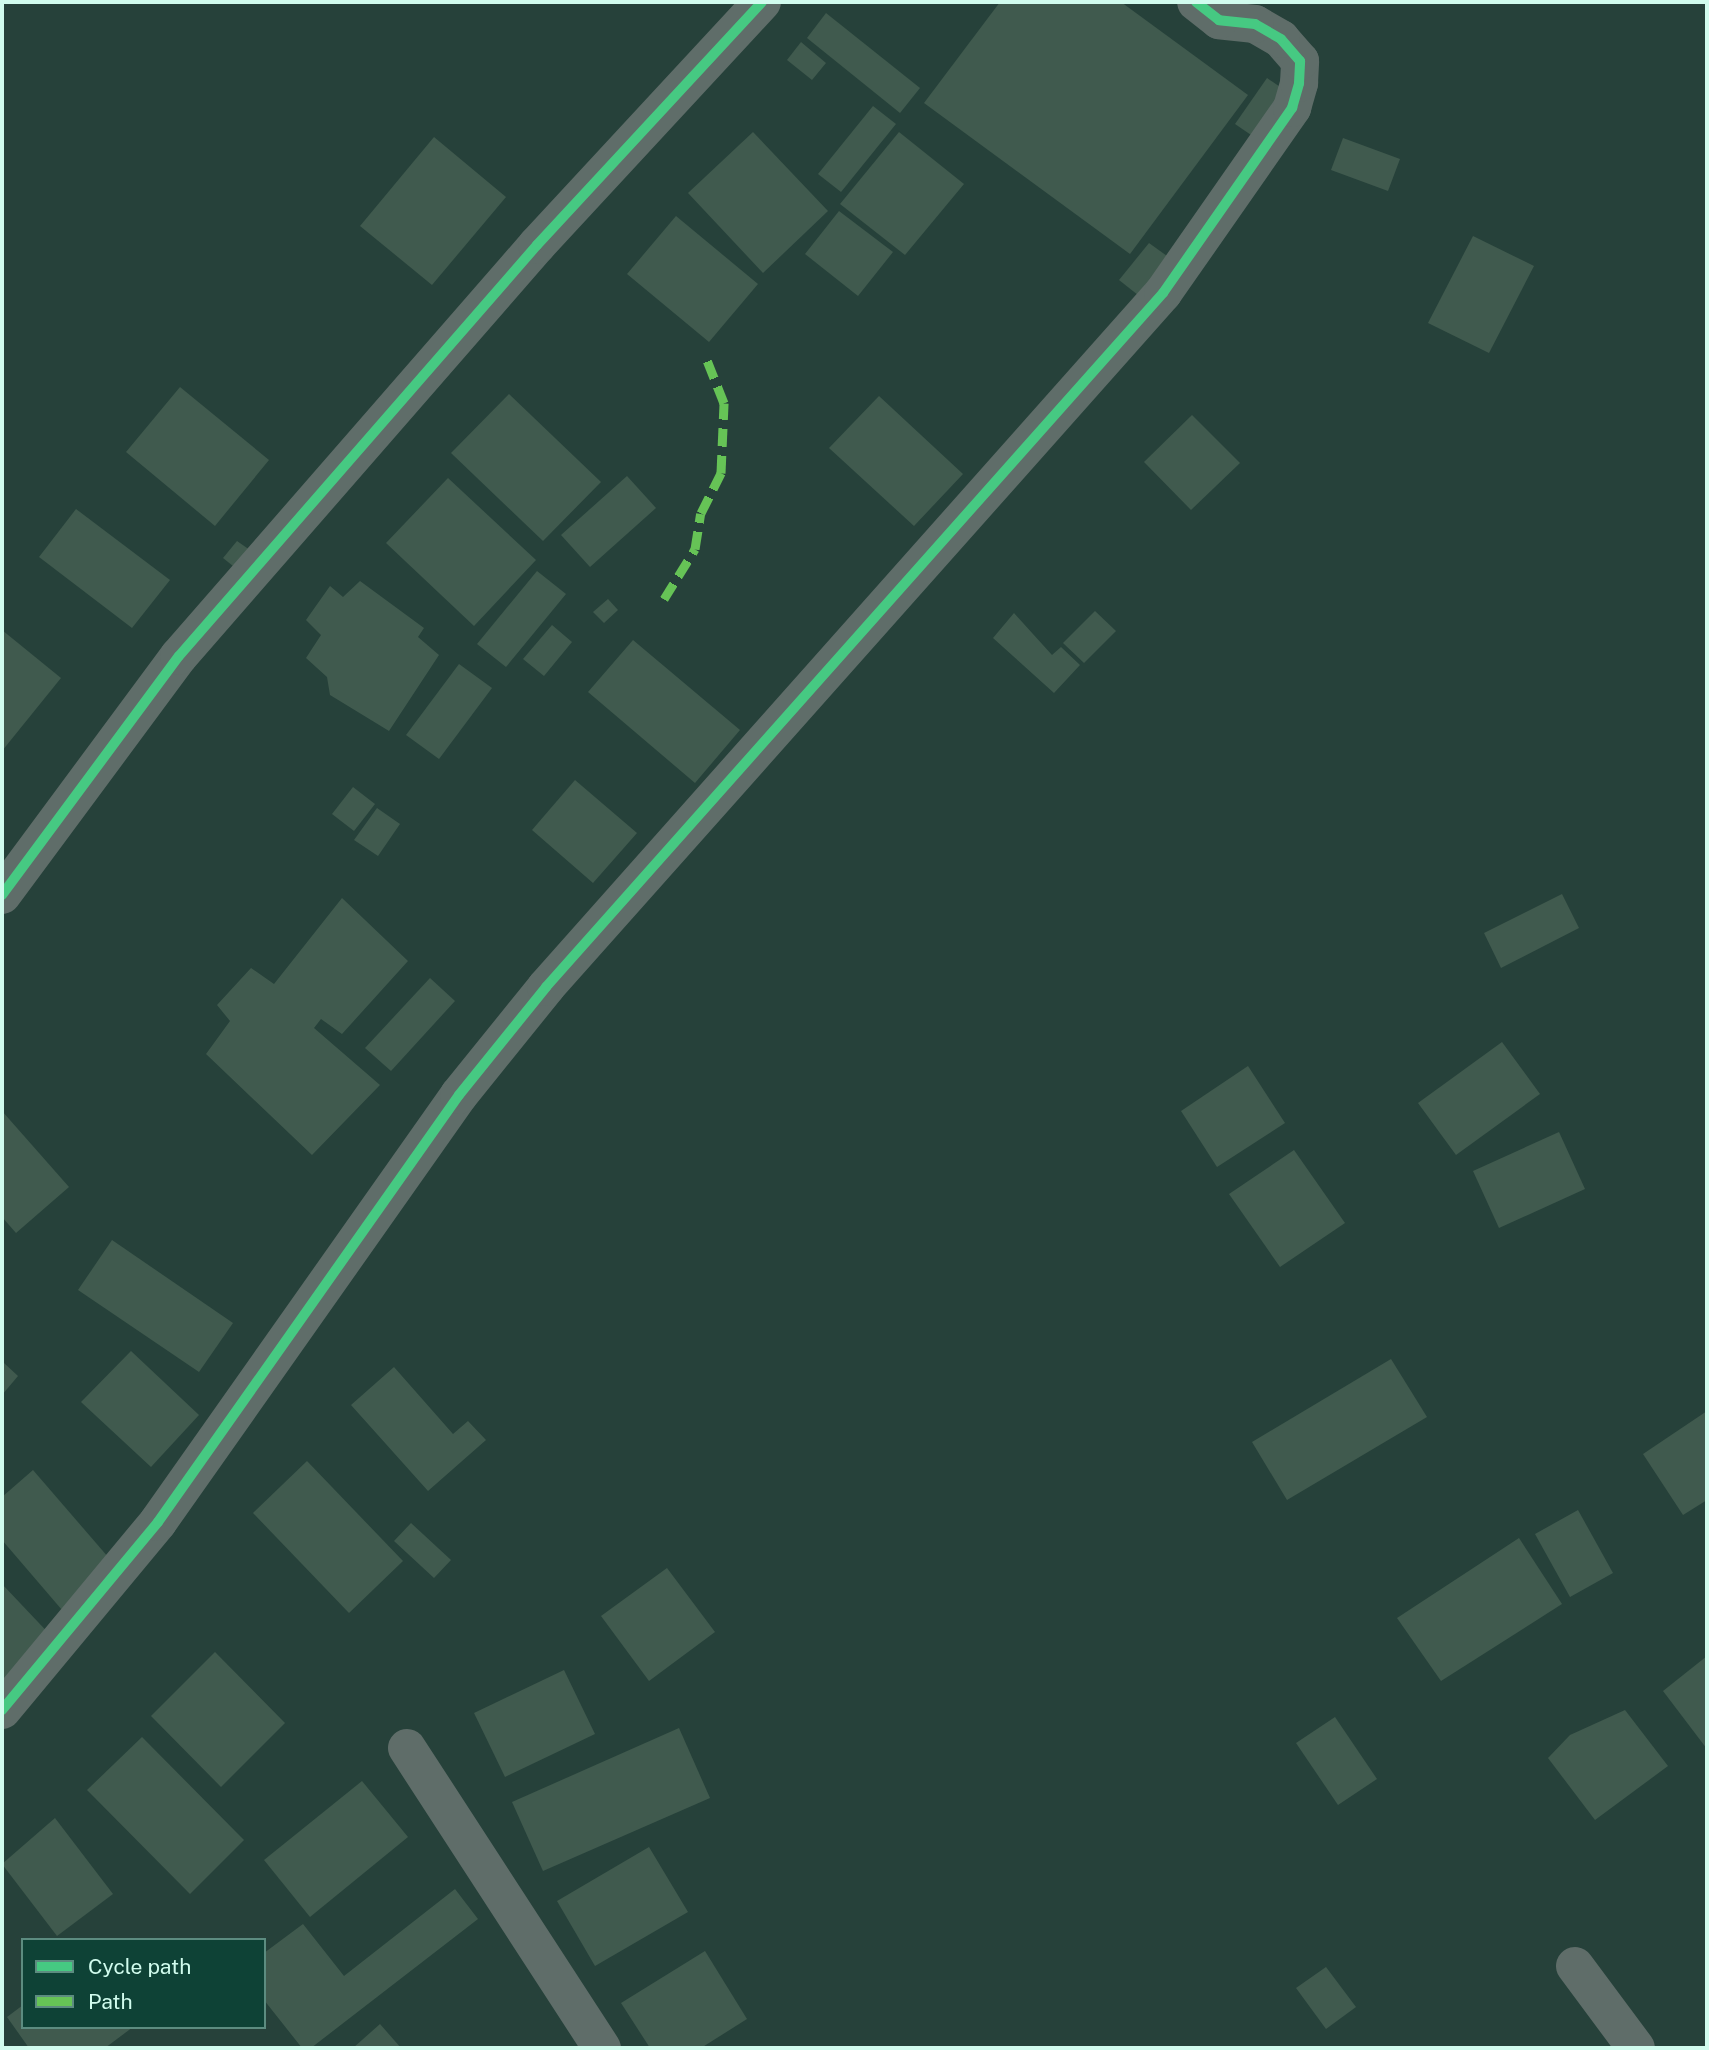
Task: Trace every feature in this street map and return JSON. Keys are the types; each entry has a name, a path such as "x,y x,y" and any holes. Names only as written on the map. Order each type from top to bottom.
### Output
{"street":[{"path":"2,895 178,656 537,246 762,2"},
{"path":"2,1710 158,1522 459,1095 546,987 1163,293 1292,108 1299,83 1300,61 1281,39 1255,24 1219,20 1196,2"},
{"path":"413,1756 602,2048"},
{"path":"1575,1966 1636,2048"}],"building":[{"path":"1000,2 1121,2 1248,95 1130,254 924,103"},
{"path":"826,13 920,88 900,113 807,38"},
{"path":"801,42 826,63 812,80 787,60"},
{"path":"1267,78 1289,93 1257,139 1235,124"},
{"path":"873,106 896,124 841,192 818,174"},
{"path":"753,132 828,211 763,273 688,193"},
{"path":"899,132 964,184 905,255 840,204"},
{"path":"434,137 506,197 432,285 360,226"},
{"path":"1343,138 1400,159 1388,191 1331,170"},
{"path":"839,211 893,252 858,296 805,254"},
{"path":"676,216 758,284 709,342 627,274"},
{"path":"1473,236 1534,266 1489,353 1428,323"},
{"path":"1149,243 1174,261 1143,299 1119,280"},
{"path":"180,387 269,460 215,526 126,452"},
{"path":"509,394 601,482 543,541 451,453"},
{"path":"879,396 963,474 914,526 829,448"},
{"path":"1192,415 1240,463 1191,510 1144,462"},
{"path":"627,476 656,508 590,567 561,535"},
{"path":"448,478 536,560 474,626 386,543"},
{"path":"76,509 170,580 132,628 39,557"},
{"path":"237,541 257,555 243,574 223,558"},
{"path":"537,571 566,594 506,667 477,644"},
{"path":"360,581 424,628 418,637 439,655 389,731 330,695 327,677 306,658 321,635 306,620 330,586 343,597"},
{"path":"608,599 618,610 604,623 593,612"},
{"path":"1095,611 1116,631 1084,663 1063,643"},
{"path":"1014,613 1052,655 1061,647 1080,665 1054,693 993,638"},
{"path":"552,625 572,642 544,676 523,659"},
{"path":"2,630 61,678 2,751"},
{"path":"633,640 740,730 695,783 588,692"},
{"path":"459,664 492,688 439,759 406,735"},
{"path":"575,780 637,833 593,883 532,830"},
{"path":"353,787 375,804 354,831 332,814"},
{"path":"377,808 400,824 378,856 354,840"},
{"path":"1562,894 1579,928 1501,968 1484,933"},
{"path":"342,898 408,961 342,1034 321,1019 314,1028 380,1085 312,1155 206,1054 230,1021 217,1005 251,968 274,984"},
{"path":"430,978 455,1001 391,1071 365,1048"},
{"path":"1502,1042 1540,1094 1456,1155 1418,1103"},
{"path":"1248,1066 1285,1123 1217,1167 1181,1111"},
{"path":"2,1111 69,1187 16,1233 2,1217"},
{"path":"1559,1132 1585,1189 1499,1228 1473,1171"},
{"path":"1294,1150 1345,1223 1280,1267 1229,1194"},
{"path":"112,1240 233,1323 199,1372 78,1290"},
{"path":"131,1351 199,1415 151,1467 81,1402"},
{"path":"1391,1359 1427,1417 1287,1500 1252,1442"},
{"path":"4,1363 18,1376 2,1395 2,1366"},
{"path":"394,1367 453,1434 468,1421 486,1440 428,1491 351,1405"},
{"path":"1707,1411 1707,1500 1683,1515 1643,1454"},
{"path":"307,1461 403,1561 349,1613 253,1513"},
{"path":"33,1470 115,1565 62,1610 2,1540 2,1497"},
{"path":"1578,1510 1613,1573 1570,1597 1535,1534"},
{"path":"411,1523 451,1560 434,1578 394,1541"},
{"path":"1519,1538 1562,1604 1441,1681 1397,1618"},
{"path":"667,1568 715,1632 649,1681 601,1616"},
{"path":"2,1584 56,1641 2,1681"},
{"path":"215,1652 285,1723 221,1787 151,1716"},
{"path":"1707,1656 1707,1749 1663,1691"},
{"path":"564,1670 595,1734 505,1777 474,1713"},
{"path":"1625,1710 1668,1766 1595,1820 1548,1758 1570,1735"},
{"path":"1335,1717 1377,1779 1338,1805 1296,1743"},
{"path":"679,1728 710,1798 543,1871 512,1802"},
{"path":"142,1737 244,1840 190,1894 87,1790"},
{"path":"362,1781 408,1837 310,1917 264,1860"},
{"path":"55,1818 113,1894 57,1936 2,1864"},
{"path":"649,1847 688,1912 595,1966 557,1901"},
{"path":"455,1889 478,1919 311,2048 302,2048 266,2003 266,1952 303,1924 344,1976"},
{"path":"705,1951 747,2019 701,2048 650,2048 621,2003"},
{"path":"1326,1967 1356,2007 1326,2029 1296,1988"},
{"path":"21,2006 21,2029 130,2029 105,2048 29,2048 7,2017"},
{"path":"380,2024 401,2048 353,2048"}],"marked path":[{"path":"664,599 695,549 701,513 721,473 724,403 705,355"}],"cycle path":[{"path":"2,895 179,656 537,245 762,2"},
{"path":"2,1710 158,1522 459,1095 546,987 1163,293 1292,108 1299,83 1300,61 1281,39 1255,24 1219,20 1196,2"}]}
